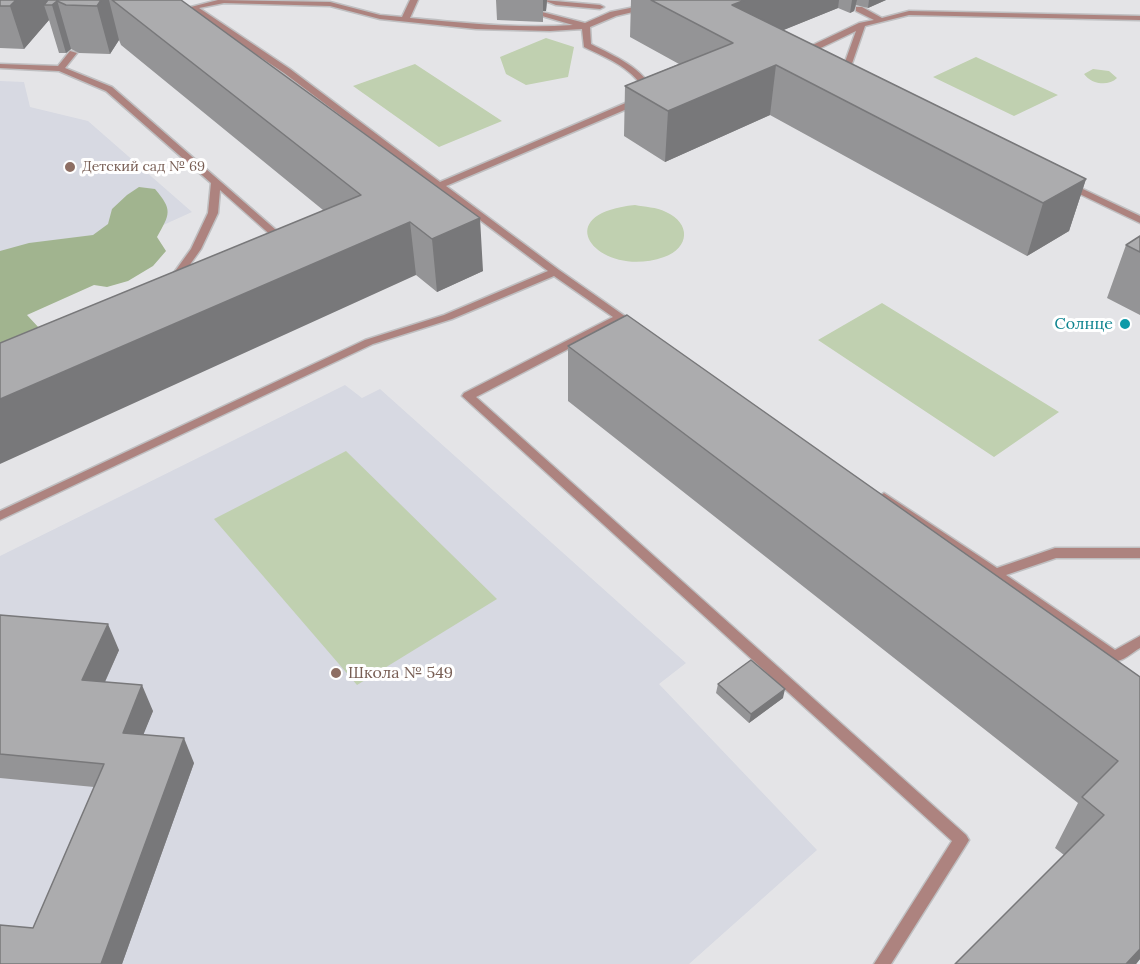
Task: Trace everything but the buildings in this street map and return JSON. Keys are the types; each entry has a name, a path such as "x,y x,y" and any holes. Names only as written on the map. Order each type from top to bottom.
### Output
{"lane":[{"path":"405,20 414,0"},
{"path":"547,0 600,7 613,14"},
{"path":"600,7 606,0"},
{"path":"184,8 195,9 223,1 311,1 380,17 405,20 476,27 550,29 586,26 613,14 658,4"},
{"path":"195,9 287,71 555,272 640,330"},
{"path":"859,9 879,19"},
{"path":"812,60 801,54 862,25 909,13 1140,18"},
{"path":"545,14 586,26"},
{"path":"844,76 862,25"},
{"path":"440,185 652,95 647,82 632,70 587,45 586,26"},
{"path":"60,69 73,53"},
{"path":"0,66 60,69 109,88 281,239 270,243"},
{"path":"833,71 854,81"},
{"path":"1059,181 1140,220"},
{"path":"171,285 196,249 213,213 216,182"},
{"path":"0,516 369,342 448,317 555,272"},
{"path":"160,289 193,275"},
{"path":"621,317 515,374 468,396 961,840 882,964"},
{"path":"874,490 1115,657 1140,641"},
{"path":"995,574 1055,553 1140,553"}],"shaded area":[{"name":"Детский сад № 69","path":"0,81 24,82 30,107 88,121 192,212 55,274 0,270"},
{"name":"Школа № 549","path":"345,385 362,398 380,389 686,663 659,684 817,850 689,964 0,964 0,556"}],"green space":[{"path":"546,38 574,47 568,77 526,85 506,74 500,57"},
{"path":"976,57 1058,95 1014,116 933,77"},
{"path":"415,64 502,121 439,147 353,86"},
{"path":"1093,69 1109,71 1117,78 1109,83 1095,82 1084,74"},
{"path":"139,187 155,189 165,202 168,212 157,237 166,251 153,266 128,281 107,287 94,285 27,315 40,329 0,347 0,251 29,243 93,235 108,224 112,209"},
{"path":"635,205 666,212 680,222 684,235 679,248 664,257 641,262 620,260 603,253 591,243 587,231 592,220 607,211"},
{"path":"882,303 1059,412 994,457 818,340"},
{"path":"346,451 497,599 357,685 214,519"}],"place":[{"name":"Детский сад № 69","path":"70,167"},
{"name":"Солнце","path":"1125,324"},
{"name":"Школа № 549","path":"336,673"}]}
